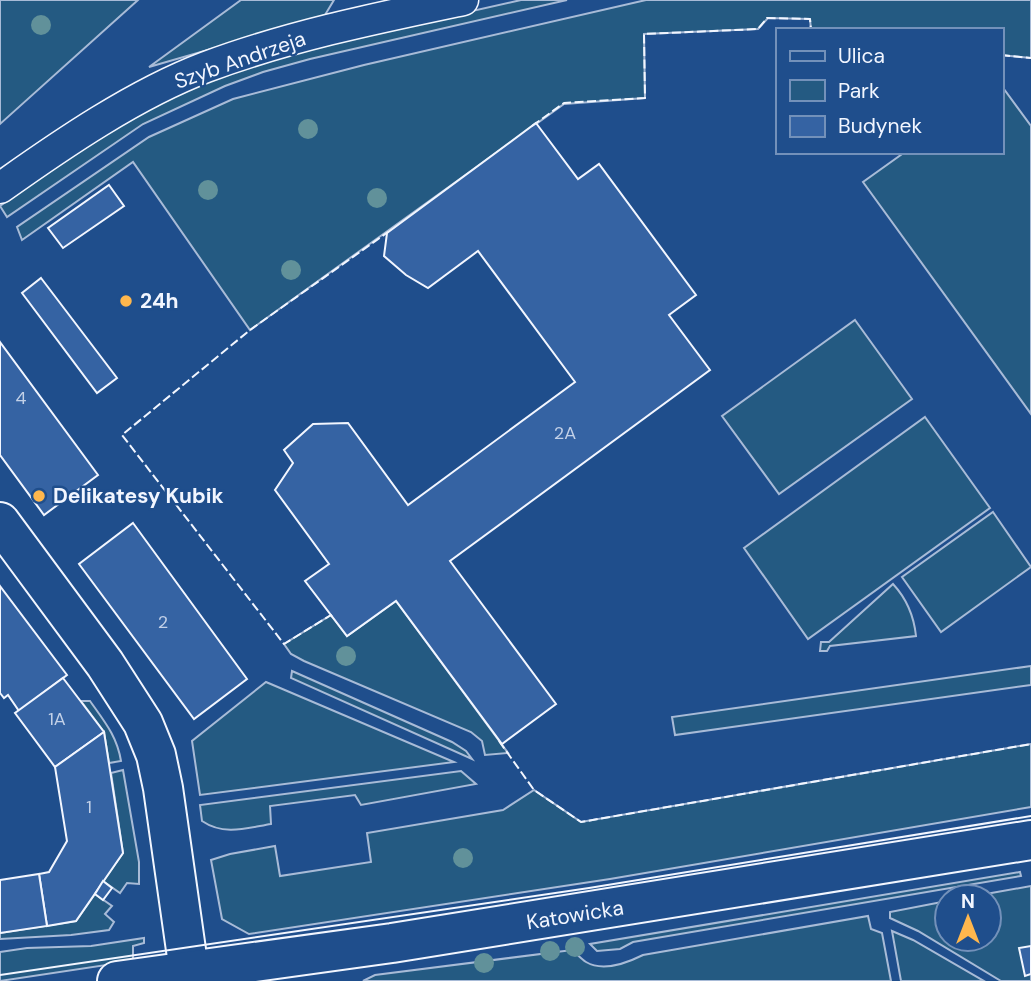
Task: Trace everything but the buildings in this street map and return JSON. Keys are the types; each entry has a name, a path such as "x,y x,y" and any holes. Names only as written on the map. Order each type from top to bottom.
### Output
{"street":[{"name":"Szyb Andrzeja","path":"0,188 86,130 159,89 205,68 294,39 463,0"},
{"path":"0,522 105,664 143,723 156,755 163,788 190,971"},
{"name":"Katowicka","path":"117,981 405,941 1031,840"}],"green space":[{"path":"0,0 138,0 0,124"},
{"path":"241,0 334,0 325,15 149,67"},
{"path":"521,0 567,0 263,72 225,86 143,124 7,217 0,206 108,131 178,94 233,72 308,48"},
{"path":"646,0 1031,0 1031,58 1003,55 1003,28 811,28 810,19 768,18 758,29 644,34 645,98 564,104 250,330 133,162 22,240 17,227 149,137 233,99 364,65"},
{"path":"1003,88 1031,126 1031,414 863,182 902,154 1003,154"},
{"path":"855,320 912,399 779,494 722,416"},
{"path":"925,417 990,508 808,639 744,548"},
{"path":"993,512 1031,567 941,632 902,577"},
{"path":"893,584 909,608 916,636 830,646 827,651 820,651 821,642 829,642"},
{"path":"396,601 508,753 485,755 482,741 471,732 304,661 291,654 284,644 331,615 347,636"},
{"path":"1031,666 1031,685 675,735 672,717"},
{"path":"292,671 452,742 466,751 472,759 291,678"},
{"path":"266,682 454,762 200,795 192,741"},
{"path":"81,701 90,701 105,722 121,761 109,763 104,732"},
{"path":"1031,744 1031,807 610,879 249,934 222,919 211,860 275,846 280,876 371,862 367,833 503,810 534,790 581,822"},
{"path":"123,770 139,862 139,884 127,883 120,893 103,881 123,853 111,773"},
{"path":"461,771 476,784 361,805 355,795 270,806 271,824 244,829 227,830 202,821 200,805"},
{"path":"1020,872 1021,876 980,883 954,883"},
{"path":"1031,886 1031,981 1001,981 955,953 1003,953 1003,891"},
{"path":"933,887 933,891 633,942 620,949 597,951 590,944"},
{"path":"95,894 112,906 105,914 114,922 109,930 0,939 0,933 76,921"},
{"path":"933,904 933,940 890,918 890,912"},
{"path":"868,916 871,929 882,933 891,981 363,981 375,975 572,950 586,962 607,966 643,955"},
{"path":"892,931 913,940 984,981 901,981"},
{"path":"144,938 144,943 133,946 133,961 0,981 0,952 27,948 91,946"}],"tram line":[{"path":"0,975 589,888 1031,816"}],"fence":[{"path":"532,126 564,103 645,98 644,34 758,29 767,18 810,19 811,28"},
{"path":"1003,55 1031,58"},
{"path":"332,617 331,615 284,644 122,435 250,330 388,232"},
{"path":"499,741 534,790 581,822 1031,744"}],"place":[{"name":"24h","path":"126,301"},
{"name":"Delikatesy Kubik","path":"39,496"}]}
